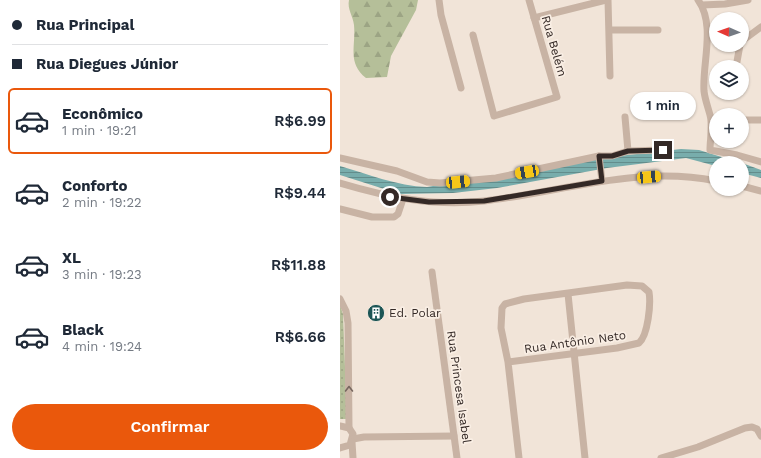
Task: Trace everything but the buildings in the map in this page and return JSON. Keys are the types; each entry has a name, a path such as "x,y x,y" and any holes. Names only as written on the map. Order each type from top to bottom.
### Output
{"street":[{"path":"439,0 441,15 461,88"},
{"name":"Rua Belém","path":"473,35 494,116 557,97 529,0"},
{"path":"534,18 607,0 610,30 610,76"},
{"path":"710,108 704,93 706,22 700,2 725,4 748,0"},
{"path":"749,36 761,28"},
{"path":"610,30 658,30"},
{"path":"625,117 628,151"},
{"path":"749,120 761,120"},
{"path":"710,148 710,150 737,154 761,162"},
{"path":"340,158 397,170 427,182 440,183 496,178 599,157 612,156 628,151 663,150"},
{"path":"599,157 602,181"},
{"path":"340,183 403,199 429,202 484,201 602,181 663,175 709,180"},
{"path":"749,188 761,191"},
{"path":"340,209 372,217 394,217 398,214 403,199"},
{"name":"Rua Princesa Isabel","path":"432,272 457,458"},
{"name":"Rua Antônio Neto","path":"508,362 634,345 641,342 644,336 649,306 649,292 642,286 627,285 568,294"},
{"path":"519,458 508,362 501,328 502,308 505,304 524,299 568,294 585,458"},
{"path":"340,299 343,312 348,323 353,458"},
{"path":"340,426 351,436 454,436"},
{"path":"661,458 698,447 745,428 754,427 761,436"},
{"path":"340,448 347,447 351,436"}],"green space":[{"path":"349,0 418,0 416,10 391,56 387,77 366,78 356,66 354,60 354,25"},
{"path":"340,305 343,314 347,419 340,419"}],"water":[{"path":"681,149 699,150 718,156 709,156 709,164 686,158 607,168 497,188 453,193 400,194 340,175 340,166 394,182 427,187 592,159"},
{"path":"749,166 761,170 761,178 749,175"}],"place":[{"name":"Ed. Polar","path":"376,313"}],"route":[{"path":"390,197 429,202 463,203 484,201 602,181 599,156 612,156 628,151 663,150"}]}
